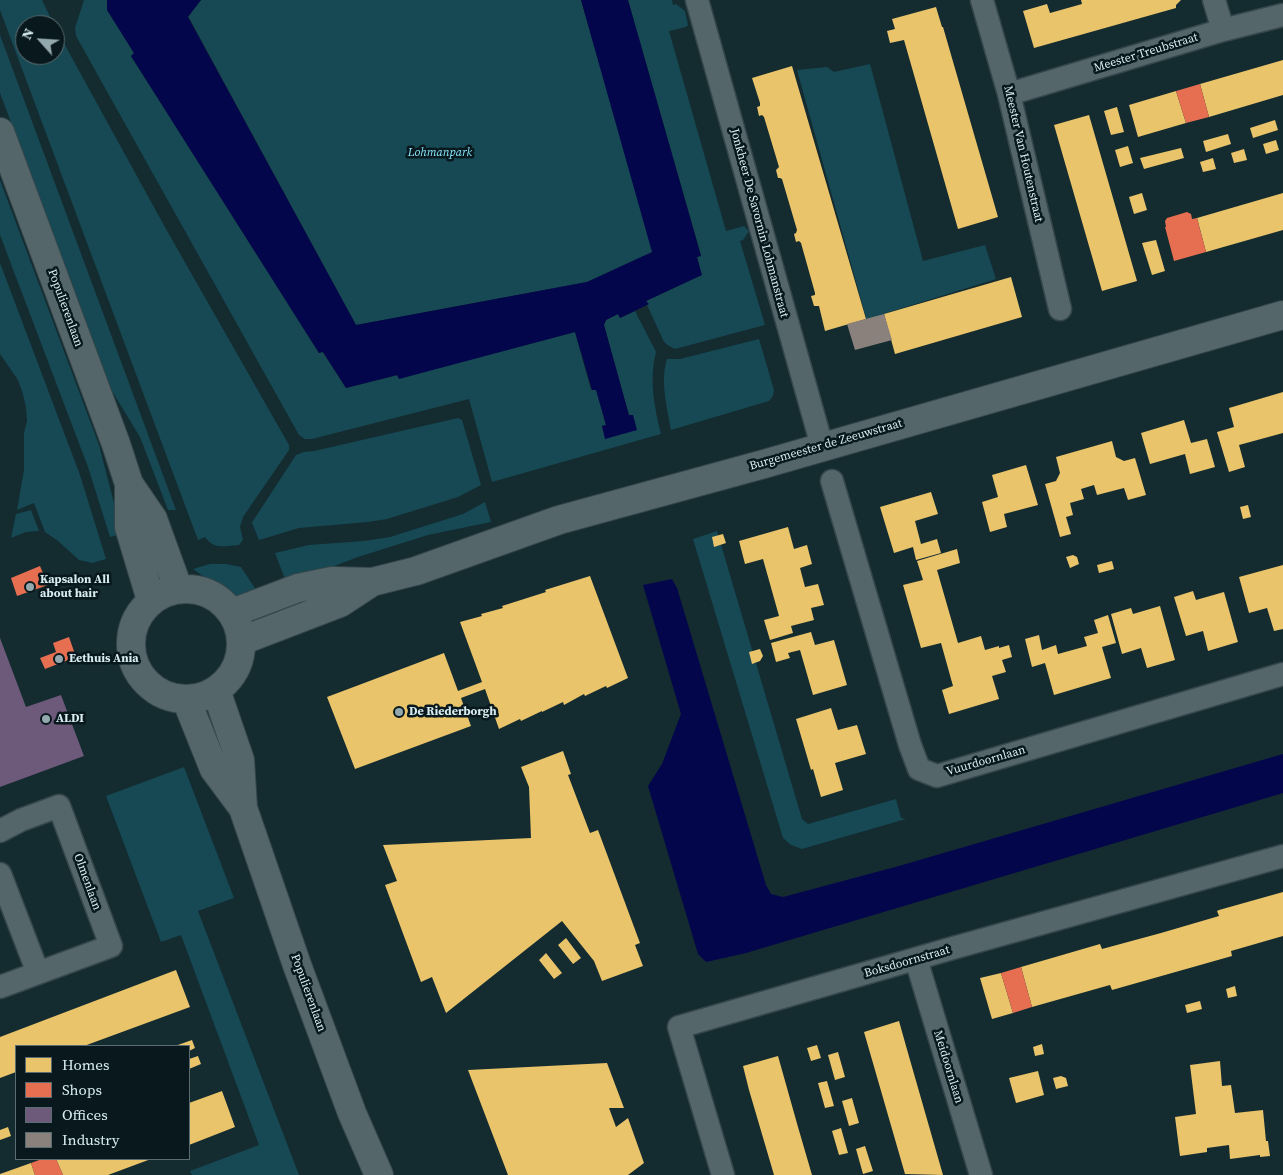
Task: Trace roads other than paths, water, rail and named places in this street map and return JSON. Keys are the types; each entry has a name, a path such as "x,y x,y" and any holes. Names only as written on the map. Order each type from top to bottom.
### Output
{"street":[{"name":"Jonkheer De Savornin Lohmanstraat","path":"697,0 822,446"},
{"name":"Meester Van Houtenstraat","path":"982,0 1010,94 1060,310"},
{"path":"1214,0 1223,30"},
{"name":"Meester Treubstraat","path":"1010,94 1223,30 1283,14"},
{"name":"Populierenlaan","path":"0,132 116,444 129,484 152,519 178,588"},
{"name":"Burgemeester de Zeeuwstraat","path":"232,613 298,588 332,580 372,582 416,571 559,520 764,464 1283,315"},
{"name":"Vuurdoornlaan","path":"832,482 910,745 919,769 937,776 1283,674"},
{"name":"Populierenlaan","path":"129,484 129,527 151,600"},
{"name":"Burgemeester de Zeeuwstraat","path":"241,641 340,603 372,582"},
{"path":"178,588 194,589 209,593 222,601 237,622 241,641 240,655 235,669 227,681 206,695 186,699 171,697 157,691 145,682 136,669 131,655 130,640 133,625 140,611 151,600 164,592 178,588"},
{"name":"Populierenlaan","path":"216,690 240,760 243,808 297,965 352,1113 379,1175"},
{"name":"Populierenlaan","path":"186,699 214,769 243,808"},
{"name":"Olmenlaan","path":"0,831 21,820 59,806 111,946 0,987"},
{"name":"Boksdoornstraat","path":"723,1175 680,1027 1283,856"},
{"path":"0,874 38,972"},
{"name":"Meidoornlaan","path":"916,959 980,1175"}],"place":[{"name":"Kapsalon All about hair","path":"30,587"},
{"name":"Eethuis Ania","path":"59,659"},
{"name":"De Riederborgh","path":"399,712"},
{"name":"ALDI","path":"46,719"}],"park label":[{"name":"Lohmanpark","path":"440,153"}]}
